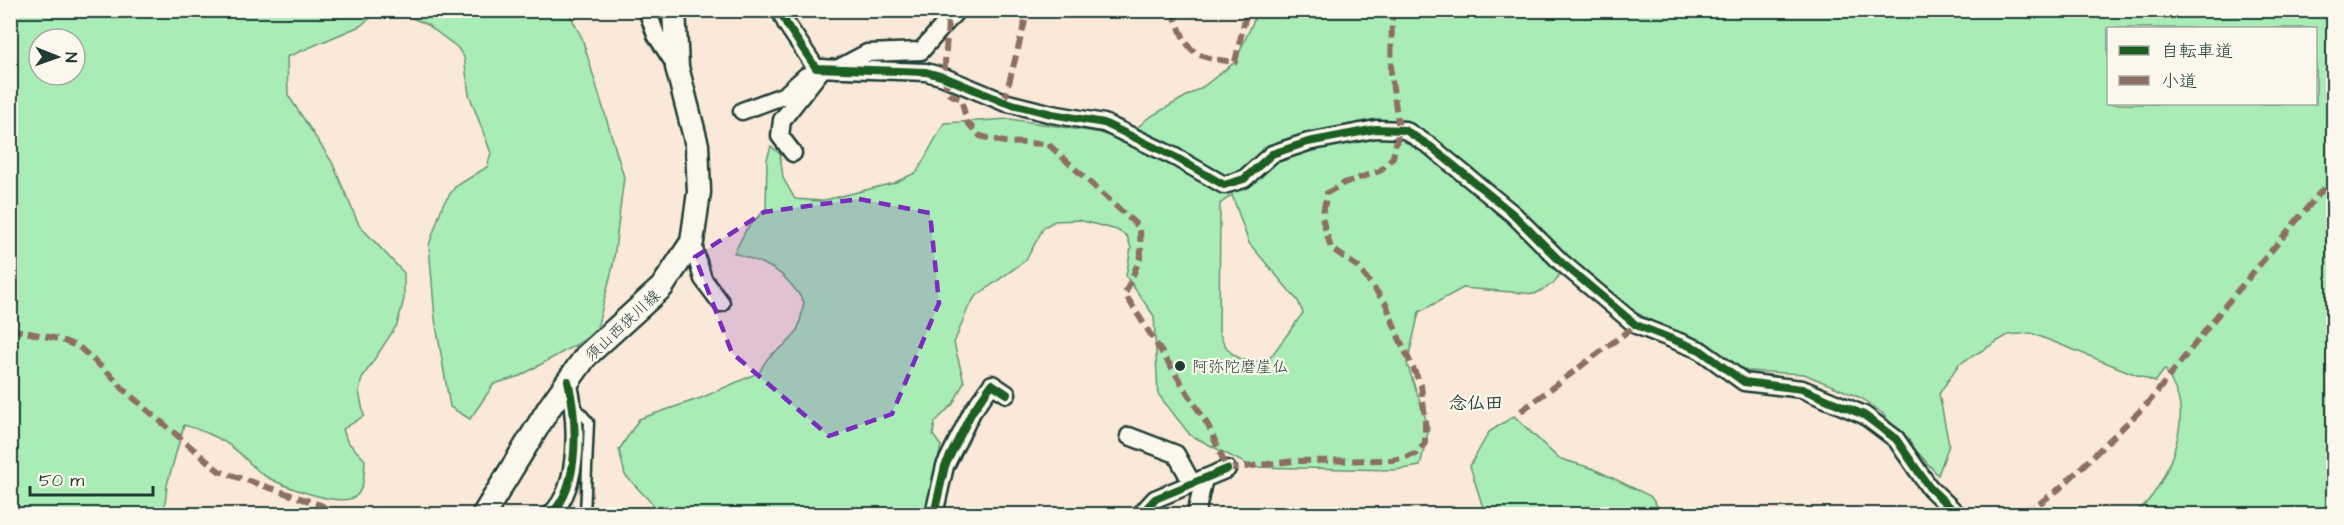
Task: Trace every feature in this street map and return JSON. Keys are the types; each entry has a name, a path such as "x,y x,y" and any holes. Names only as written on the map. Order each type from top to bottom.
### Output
{"main road":[{"name":"須山西狭川線","path":"484,514 586,356 662,287 692,242 699,192 697,145 677,67 675,10"}],"street":[{"path":"647,10 656,35 677,67"},
{"path":"780,10 787,25 825,68 926,72 1004,102 1052,114 1104,123 1175,157 1224,185 1244,179 1272,154 1308,142 1376,129 1405,130 1431,146 1512,214 1562,262 1636,325 1700,350 1744,382 1802,388 1864,415 1896,439 1929,487 1957,514"},
{"path":"742,111 785,95 825,68 867,53 921,51 957,10"},
{"path":"794,153 780,136 782,120 825,68"},
{"path":"692,242 703,279 722,303"},
{"path":"551,514 559,507 573,463 574,404 568,381"},
{"path":"934,514 945,466 972,412 992,384 1007,394"},
{"path":"1129,436 1176,454 1198,480 1196,514"},
{"path":"1141,514 1155,499 1227,469"}],"lane":[{"path":"574,404 589,422 585,514"}],"highlighted area":[{"path":"859,199 930,213 939,303 892,414 829,436 732,353 695,257 764,212"}],"green space":[{"path":"10,11 379,11 360,26 287,57 288,95 332,162 359,225 404,273 404,299 397,325 362,378 359,391 364,416 343,429 347,441 365,460 360,491 350,499 339,500 284,485 265,476 221,440 184,425 167,485 164,514 11,514"},
{"path":"396,11 568,11 582,38 624,177 613,266 597,328 588,338 520,376 494,384 470,419 450,407 435,319 429,245 443,204 455,187 487,167 491,153 469,94 464,57 457,47 426,24"},
{"path":"1258,11 2333,11 2333,514 2133,514 2153,495 2168,467 2178,436 2180,408 2165,369 2155,382 2031,333 2008,335 1959,364 1939,394 1949,445 1938,475 1882,413 1861,398 1804,374 1747,371 1631,310 1581,267 1561,272 1554,283 1535,294 1463,288 1419,312 1407,364 1429,428 1420,466 1395,470 1252,467 1190,435 1158,394 1154,316 1126,276 1131,248 1127,236 1117,230 1079,220 1055,221 1044,227 1026,260 975,297 968,308 954,343 964,382 953,404 935,422 933,435 941,446 928,514 662,514 625,475 619,450 639,419 701,398 760,372 774,352 788,343 797,330 804,302 789,282 767,265 734,253 747,228 766,209 767,159 771,146 780,154 783,178 795,199 821,201 894,183 917,172 944,123 1010,119 1127,137 1148,118 1204,86 1235,62","holes":["1232,195 1249,243 1298,301 1303,313 1267,362 1250,361 1237,357 1227,348 1219,332 1220,204"]},
{"path":"1514,416 1558,458 1594,469 1650,496 1660,514 1485,514 1470,466 1489,432"}],"marked path":[{"path":"1004,102 1028,10"},
{"path":"1172,10 1182,35 1192,50 1208,58 1235,62 1247,10"},
{"path":"948,22 944,77 949,94 961,99 967,122 980,136 1004,142 1048,144 1140,228 1141,256 1125,294 1209,427 1227,469 1294,461 1393,460 1416,454 1425,443 1421,385 1386,304 1358,267 1331,248 1322,218 1327,193 1344,183 1380,171 1393,157 1399,130 1391,74 1392,15 1396,10"},
{"path":"2025,514 2059,489 2149,402 2224,307 2334,176"},
{"path":"1521,411 1636,325"},
{"path":"10,329 59,339 79,347 124,390 219,471 321,505 333,514"}],"cycle path":[{"path":"780,10 787,25 816,68 926,72 944,77 1004,102 1052,114 1104,123 1175,157 1224,185 1244,179 1272,154 1308,142 1376,129 1405,130 1430,146 1513,214 1561,262 1636,325 1700,350 1744,382 1802,389 1864,415 1896,439 1929,487 1957,514"},
{"path":"551,514 561,502 568,487 572,469 574,432 568,381"},
{"path":"934,514 945,466 972,412 992,384 1007,394"},
{"path":"1141,514 1155,499 1227,469"}],"place":[{"name":"阿弥陀磨崖仏","path":"1180,366"}],"district":[{"name":"念仏田","path":"1476,403"}]}
